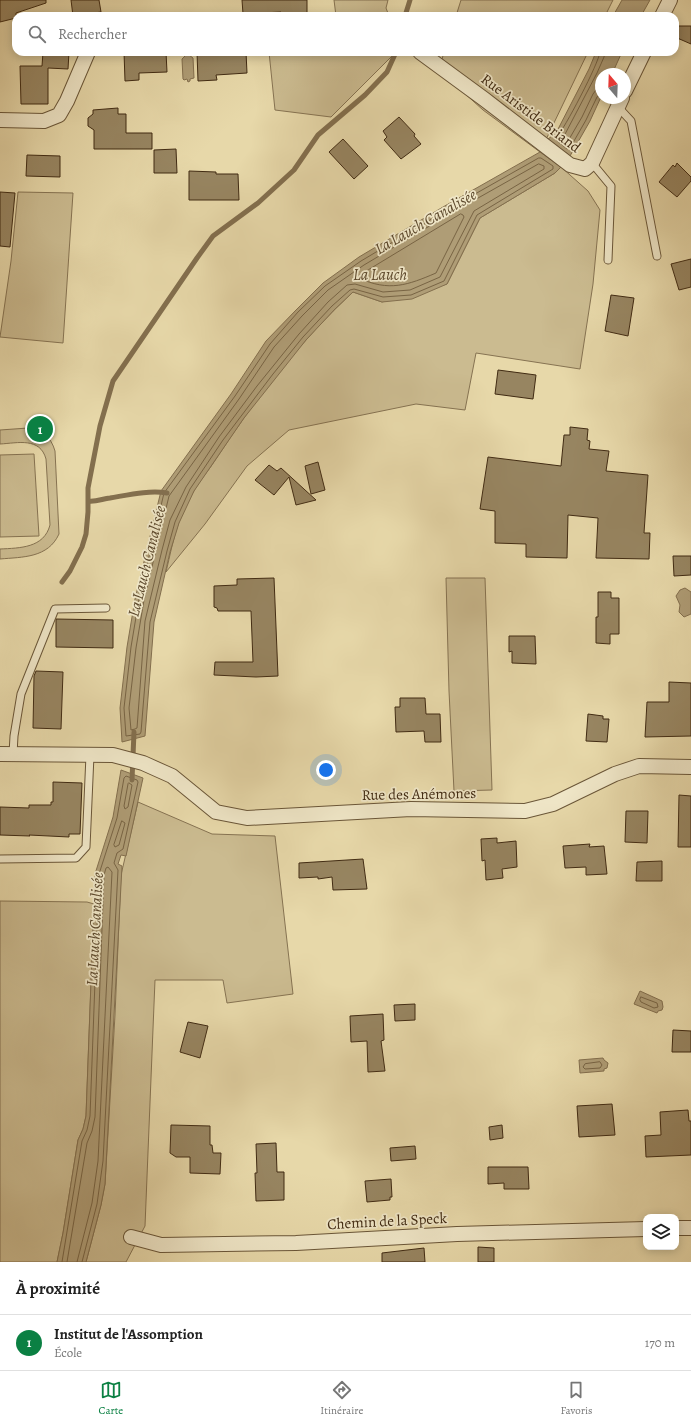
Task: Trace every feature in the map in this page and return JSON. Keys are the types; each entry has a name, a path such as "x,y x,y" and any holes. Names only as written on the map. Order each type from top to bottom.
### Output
{"street":[{"path":"664,12 670,0"},
{"path":"0,120 44,121 59,115 67,101 86,56"},
{"name":"Rue Aristide Briand","path":"425,56 570,165 589,166"},
{"path":"631,79 642,56"},
{"path":"589,166 619,104"},
{"name":"Rue des Anémones","path":"7,754 113,755 148,765 172,776 216,812 247,818 411,809 525,811 553,804 615,774 638,766 691,767"},
{"path":"679,1228 691,1228"},
{"name":"Chemin de la Speck","path":"131,1237 161,1245 296,1243 457,1234 643,1229"}],"lane":[{"path":"621,104 631,121 657,256"},
{"path":"589,166 611,186 608,260"},
{"path":"7,754 14,736 21,694 55,609 106,608"},
{"path":"0,859 76,858 86,848 90,755"}],"shaded area":[{"path":"334,0 388,0 386,8 388,12 336,12"},
{"path":"461,0 613,0 607,12 457,12"},
{"path":"269,56 392,56 331,117 275,110"},
{"path":"443,56 586,56 540,152 483,110 439,70"},
{"path":"561,167 588,191 600,210 593,284 580,369 476,353 465,410 416,404 289,430 247,466 205,524 166,572 179,522 197,485 246,414 279,371 333,311 353,292 382,302 447,284 480,218 555,173"},
{"path":"18,192 73,193 63,343 0,337 11,261"},
{"path":"28,428 42,432 51,442 55,451 59,534 54,542 42,552 26,557 0,559 0,549 23,547 37,542 47,533 50,525 46,459 43,452 34,444 0,444 0,430"},
{"path":"34,454 39,536 0,537 0,455"},
{"path":"446,578 485,578 492,790 454,791 449,691"},
{"path":"138,802 212,834 275,836 293,994 227,1003 223,980 155,980 145,1226 126,1262 86,1262 105,1184 115,1015 121,875"},
{"path":"0,901 87,902 94,904 86,1116 83,1129 78,1140 57,1262 0,1262"}],"water":[{"path":"622,0 650,0 643,12 615,12"},
{"path":"185,56 190,56 193,58 194,78 190,79 188,82 187,79 183,79 182,59"},
{"path":"594,56 620,56 615,68 595,68 595,104 598,104 570,156 548,139 556,133"},
{"name":"La Lauch","path":"540,152 561,167 555,173 480,218 447,284 412,299 382,302 353,292 306,340 244,418 194,491 179,523 170,552 154,622 145,736 122,742 120,708 127,647 135,599 161,491 231,394 266,341 323,283 359,257"},
{"path":"685,588 691,592 691,614 684,617 679,612 680,605 676,596 680,590"},
{"path":"121,770 143,778 126,856 121,855 118,864 122,866 105,1184 86,1262 57,1262 78,1140 83,1129 86,1116 95,874 113,817"},
{"path":"640,991 662,1001 662,1010 658,1011 657,1013 634,1004"},
{"path":"603,1058 608,1063 607,1068 604,1069 604,1071 580,1073 579,1060"}],"building":[{"path":"0,0 46,0 46,3 19,12 12,12 12,19 0,22"},
{"path":"71,0 99,0 101,12 72,12"},
{"path":"242,0 307,0 307,12 243,12"},
{"path":"679,26 691,26 691,44 679,39"},
{"path":"43,56 69,56 68,69 48,68 48,104 21,104 20,66 42,66"},
{"path":"124,56 166,56 167,72 139,73 139,80 125,81"},
{"path":"197,56 246,56 247,73 216,75 217,80 198,81"},
{"path":"118,108 118,114 126,114 126,133 152,133 152,149 94,149 94,130 88,126 88,118 93,114 93,110"},
{"path":"399,117 415,134 414,136 421,144 401,159 384,140 387,137 383,131"},
{"path":"343,139 368,166 354,179 329,152"},
{"path":"176,149 177,173 154,173 154,150"},
{"path":"27,155 60,156 60,177 26,176"},
{"path":"677,163 691,177 691,181 677,197 659,182 673,165 675,167"},
{"path":"189,171 216,172 216,174 238,174 239,200 189,200"},
{"path":"0,192 15,193 10,247 0,246"},
{"path":"691,259 691,287 679,290 671,264"},
{"path":"611,295 634,298 628,336 605,331"},
{"path":"498,370 536,375 533,399 495,394"},
{"path":"570,427 588,429 587,440 590,441 589,449 609,451 606,471 648,475 644,533 650,533 649,559 596,558 598,518 568,515 567,558 526,557 526,544 495,543 495,511 480,509 488,457 561,466 564,435 570,435"},
{"path":"318,462 325,490 311,494 305,466"},
{"path":"269,465 277,471 281,468 316,500 296,505 289,477 274,495 255,480"},
{"path":"673,556 691,556 691,575 674,576"},
{"path":"274,578 278,676 256,677 214,675 215,662 253,662 251,611 218,611 217,608 214,607 214,586 237,585 237,579"},
{"path":"598,592 611,592 611,598 619,598 619,634 610,634 610,644 596,643"},
{"path":"56,619 113,620 113,648 56,647"},
{"path":"509,636 535,636 536,664 512,663 512,651 509,652"},
{"path":"36,671 63,672 61,729 33,728 34,676"},
{"path":"669,682 691,683 691,736 645,737 647,702 669,702"},
{"path":"400,698 425,698 426,714 440,714 441,742 425,742 424,731 396,732 395,707 400,707"},
{"path":"588,714 603,716 603,719 609,719 607,742 586,741"},
{"path":"53,782 82,783 80,834 69,834 69,837 0,835 0,807 29,808 29,805 51,805 51,802 53,802"},
{"path":"679,795 691,796 691,847 678,847"},
{"path":"626,811 648,811 647,843 625,842"},
{"path":"497,838 497,843 516,841 517,867 502,869 503,878 486,880 485,860 482,861 481,839"},
{"path":"590,844 589,847 604,846 607,874 586,875 586,867 565,868 563,846"},
{"path":"363,859 367,889 333,890 332,877 318,879 318,877 299,878 299,863"},
{"path":"662,861 662,881 636,881 637,862"},
{"path":"415,1004 415,1020 395,1021 394,1005"},
{"path":"383,1014 384,1040 381,1041 385,1071 368,1072 367,1041 351,1042 350,1016"},
{"path":"188,1022 208,1026 200,1058 180,1052"},
{"path":"673,1030 691,1031 691,1052 672,1052"},
{"path":"612,1104 615,1135 579,1137 577,1106"},
{"path":"688,1110 689,1121 691,1121 691,1155 646,1157 645,1136 661,1135 660,1112"},
{"path":"171,1125 210,1126 210,1145 212,1145 213,1153 221,1153 220,1174 190,1173 190,1157 176,1157 170,1153"},
{"path":"502,1125 503,1138 490,1140 489,1127"},
{"path":"276,1143 277,1172 284,1172 284,1200 256,1201 256,1144"},
{"path":"415,1146 416,1159 391,1161 390,1148"},
{"path":"488,1167 528,1167 529,1189 504,1189 504,1183 488,1184"},
{"path":"391,1179 392,1197 390,1197 390,1200 367,1202 365,1181"},
{"path":"478,1247 494,1248 494,1262 478,1262"},
{"path":"424,1248 425,1262 382,1262 382,1253"}],"waterway":[{"path":"406,12 410,0"},
{"path":"62,582 70,571 82,547 86,534 88,488 100,426 113,381 213,236 258,203 294,170 318,135 365,95 387,72 394,56"},
{"path":"88,501 96,501 146,492 167,493"},
{"name":"La Lauch Canalisée","path":"132,780 134,732"}],"place":[{"name":"Institut de l'Assomption","path":"40,429"}]}
